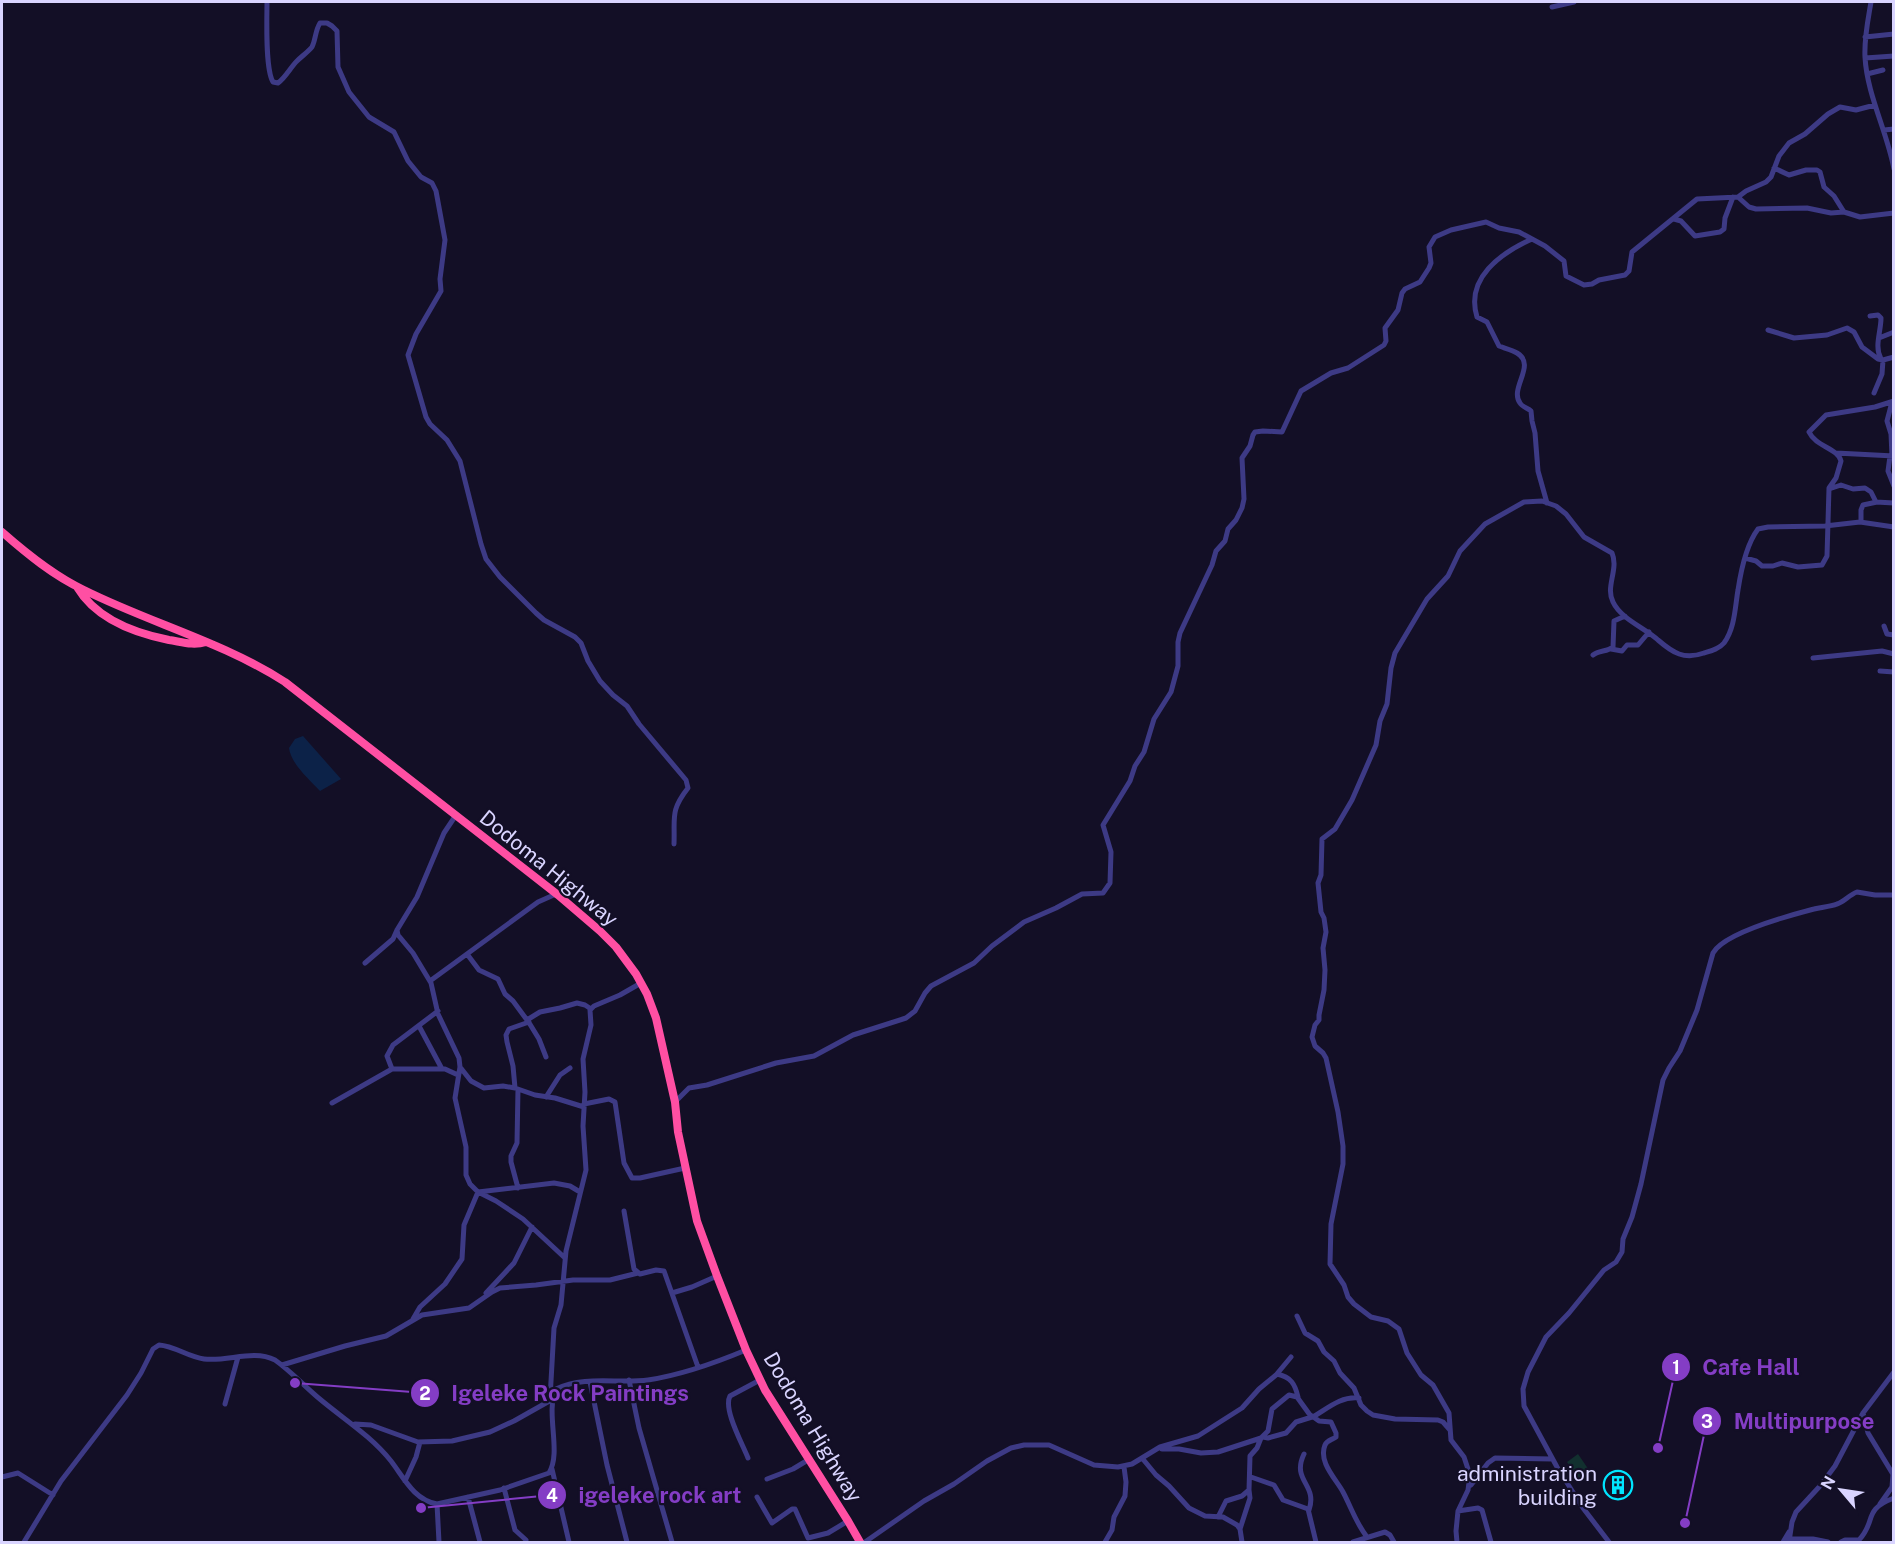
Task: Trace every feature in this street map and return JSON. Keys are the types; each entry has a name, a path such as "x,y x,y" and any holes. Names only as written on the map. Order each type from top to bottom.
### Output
{"highway":[{"name":"Dodoma Highway","path":"2,532 38,562 76,586 130,612 252,662 285,682 556,894 616,947 636,974 656,1018 698,1221 746,1350 783,1420 860,1542"},
{"path":"76,586 90,603 110,619 128,629 190,644 207,642"}],"street":[{"path":"267,2 268,62 269,74 273,82 278,83 284,78 310,49 320,23 332,26 337,34 338,67 349,92 369,117 394,132 408,160 421,177 434,186 445,240 440,279 441,291 416,334 408,355 426,417 447,440 460,461 486,560 544,620 575,637 581,643 600,681 627,706 639,724 686,780 688,788 674,809 674,844"},
{"path":"1552,7 1574,2"},
{"path":"1871,2 1864,58 1893,169"},
{"path":"1865,37 1893,34"},
{"path":"1864,58 1893,56"},
{"path":"1867,74 1883,70"},
{"path":"675,1102 689,1088 776,1063 814,1056 853,1035 906,1018 915,1011 931,986 974,963 1024,922 1082,894 1100,894 1106,890 1110,883 1111,852 1103,825 1130,781 1135,766 1144,752 1154,719 1170,694 1178,666 1180,633 1216,552 1242,508 1244,499 1242,458 1250,446 1253,435 1255,432 1263,431 1282,432 1301,391 1331,373 1348,368 1384,345 1386,327 1398,310 1404,289 1420,282 1429,268 1431,263 1429,247 1435,237 1451,230 1486,222 1498,228 1519,232 1545,246 1564,261 1566,276 1580,285 1590,285 1599,280 1627,273 1631,253 1696,199 1735,197 1766,182 1771,177 1779,156 1790,143 1805,134 1828,114 1840,107 1856,110 1875,105"},
{"path":"1884,130 1893,129"},
{"path":"1774,168 1789,175 1806,170 1817,170 1820,172 1824,187 1834,196 1844,212"},
{"path":"1735,197 1756,209 1807,208 1829,213 1844,212 1860,217 1893,213"},
{"path":"1674,219 1681,221 1695,236 1720,232 1724,229 1725,218 1735,197"},
{"path":"1532,239 1505,254 1488,267 1476,289 1475,311 1477,317 1487,322 1499,346 1518,353 1521,357 1525,368 1517,394 1520,404 1531,411 1537,467 1547,503"},
{"path":"1870,316 1881,316 1878,352 1883,360 1882,374 1874,393"},
{"path":"1768,330 1794,338 1822,336 1850,329 1855,333 1860,345 1883,360 1893,357"},
{"path":"1879,338 1893,332"},
{"path":"1893,401 1887,421 1892,435 1892,456 1888,471 1893,486"},
{"path":"1745,558 1756,561 1762,566 1782,563 1798,567 1820,566 1826,560 1829,489 1841,465 1841,458 1809,434 1810,430 1826,414 1852,411 1893,401"},
{"path":"1836,453 1892,456"},
{"path":"1829,489 1841,485 1853,489 1865,488 1871,492 1873,499 1877,502"},
{"path":"1470,1486 1470,1475 1465,1460 1453,1444 1449,1413 1433,1385 1421,1375 1408,1355 1399,1329 1388,1321 1369,1316 1354,1304 1330,1264 1332,1253 1330,1224 1343,1161 1343,1141 1326,1058 1312,1037 1323,1004 1325,974 1323,948 1326,929 1321,912 1318,883 1321,875 1322,839 1335,829 1355,795 1371,758 1380,721 1387,704 1393,658 1427,599 1448,576 1460,551 1488,521 1526,501 1547,503 1569,516 1584,537 1613,554 1610,595 1614,605 1670,650 1686,656 1702,654 1721,645 1728,635 1733,621 1745,558 1755,532 1761,528 1828,526 1861,522 1893,526"},
{"path":"1861,522 1863,505 1877,502 1893,503"},
{"path":"1611,649 1614,643 1614,620 1625,616"},
{"path":"1884,626 1886,632 1893,635"},
{"path":"1593,655 1611,649 1622,651 1627,645 1638,645 1649,632"},
{"path":"1813,658 1882,651 1893,654"},
{"path":"1880,671 1893,672"},
{"path":"365,963 392,941 417,897 444,833 456,815"},
{"path":"1609,1542 1583,1508 1552,1459 1524,1406 1525,1381 1546,1337 1569,1313 1601,1272 1616,1262 1622,1252 1623,1239 1641,1184 1662,1085 1667,1071 1680,1051 1697,1010 1716,949 1727,939 1745,931 1808,910 1837,904 1857,892 1893,896"},
{"path":"430,981 538,902 556,894"},
{"path":"397,930 398,935 413,953 430,981 438,1011 459,1058 460,1067 455,1098 466,1147 466,1175 470,1184 478,1192 508,1208 565,1258"},
{"path":"467,954 479,970 498,979 505,994 528,1021 546,1057"},
{"path":"591,1009 641,983"},
{"path":"518,1188 511,1156 517,1143 516,1088 506,1035 509,1029 528,1021 540,1012 577,1003 591,1009"},
{"path":"569,1542 552,1469 551,1400 554,1328 561,1305 565,1258 586,1170 583,1126 584,1059 591,1025 591,1009"},
{"path":"392,1069 387,1056 393,1045 438,1011"},
{"path":"419,1026 442,1069"},
{"path":"460,1067 471,1081 484,1088 503,1086 516,1088 584,1106 609,1100 615,1101 624,1164 629,1176 640,1178 686,1168"},
{"path":"546,1097 560,1075 570,1068"},
{"path":"332,1103 392,1069 442,1069 458,1075"},
{"path":"478,1192 563,1184 580,1192"},
{"path":"413,1319 420,1307 445,1284 462,1259 464,1225 478,1192"},
{"path":"624,1211 634,1269 638,1273"},
{"path":"484,1297 514,1263 532,1227"},
{"path":"282,1365 386,1336 422,1315 470,1308 500,1288 564,1281 610,1280 656,1270 664,1271 698,1367"},
{"path":"672,1293 717,1276"},
{"path":"1296,1316 1305,1333 1320,1342 1324,1352 1334,1361 1340,1373 1354,1388 1362,1406 1373,1415 1395,1419 1434,1419 1443,1422 1450,1430"},
{"path":"24,1542 68,1472 127,1395 155,1347 159,1345 203,1359 219,1360 258,1356 268,1357 282,1365 321,1401 367,1435 420,1498 427,1502 437,1504 504,1488 544,1476 552,1469"},
{"path":"354,1424 371,1425 420,1442 452,1441 490,1432 514,1421 551,1400 556,1389 564,1386 590,1382 647,1380 698,1367 746,1350"},
{"path":"225,1404 238,1357"},
{"path":"865,1542 924,1501 1011,1448 1024,1445 1050,1446 1094,1465 1124,1467 1157,1448 1196,1437 1242,1408 1291,1357"},
{"path":"1828,1542 1813,1539 1789,1541 1796,1512 1835,1466 1863,1413 1893,1372"},
{"path":"1277,1374 1292,1381 1298,1397 1312,1417 1319,1421 1331,1422 1336,1437 1327,1441 1324,1446 1327,1464 1333,1478 1342,1489 1358,1526 1367,1537"},
{"path":"629,1380 639,1428 672,1542"},
{"path":"748,1458 727,1403 730,1396 760,1380"},
{"path":"590,1382 607,1465 627,1542"},
{"path":"1242,1542 1240,1529 1251,1495 1249,1490 1250,1456 1268,1431 1272,1409 1286,1396 1298,1397"},
{"path":"1157,1448 1224,1451 1262,1437 1268,1438 1286,1433 1299,1420 1312,1417 1346,1399 1359,1398"},
{"path":"1863,1413 1868,1433 1893,1475 1892,1487 1882,1498 1880,1504"},
{"path":"405,1481 420,1442"},
{"path":"1304,1454 1300,1471 1311,1495 1308,1510 1316,1542"},
{"path":"1142,1458 1186,1506 1205,1516 1229,1520 1240,1529"},
{"path":"1457,1542 1458,1510 1470,1486 1488,1463 1495,1458 1552,1459"},
{"path":"767,1479 808,1460"},
{"path":"1105,1542 1124,1500 1126,1482 1124,1467"},
{"path":"2,1477 18,1473 53,1495"},
{"path":"1251,1477 1274,1485 1282,1499 1308,1510"},
{"path":"504,1488 515,1530 526,1540"},
{"path":"1218,1517 1227,1500 1239,1497 1249,1490"},
{"path":"468,1497 480,1542"},
{"path":"757,1497 772,1523 795,1509 808,1538 828,1533 848,1521"},
{"path":"1841,1542 1861,1541 1873,1511 1880,1504 1893,1498"},
{"path":"437,1504 439,1542"},
{"path":"1458,1510 1481,1509 1491,1542"},
{"path":"1783,1542 1791,1528"},
{"path":"1353,1542 1385,1532 1394,1542"}],"green space":[{"path":"1578,1454 1591,1473 1579,1480 1567,1462"}],"water":[{"path":"303,736 341,779 320,791 301,771 290,754 289,748 295,739"}],"place":[{"name":"Igeleke Rock Paintings","path":"295,1383"},
{"name":"Cafe Hall","path":"1658,1448"},
{"name":"administration building","path":"1618,1485"},
{"name":"igeleke rock art","path":"421,1508"},
{"name":"Multipurpose","path":"1685,1523"}]}
